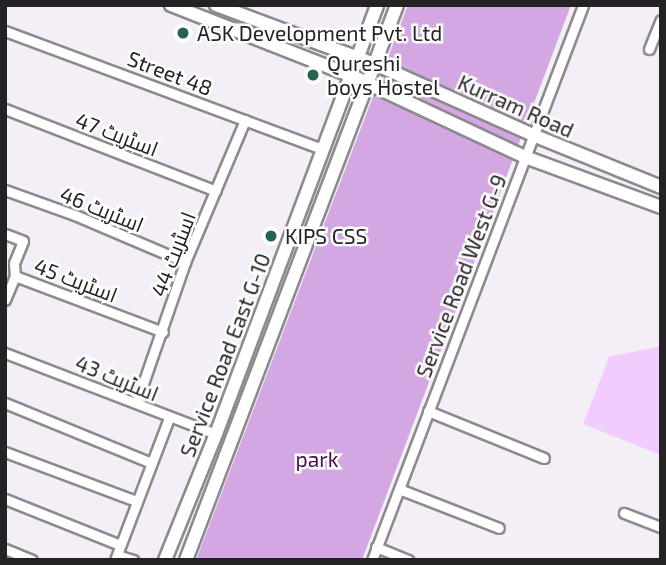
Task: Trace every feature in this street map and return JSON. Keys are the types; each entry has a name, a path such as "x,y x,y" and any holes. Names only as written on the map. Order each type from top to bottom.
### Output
{"main road":[{"name":"Kurram Road","path":"171,5 350,75 525,157 661,207"},
{"name":"Kurram Road","path":"217,5 374,64 533,135 661,187"},
{"name":"Service Road East G-10","path":"165,560 216,434 377,5"},
{"name":"Service Road East G-10","path":"186,560 397,5"}],"street":[{"name":"Service Road West G-9","path":"372,560 583,5"},
{"path":"649,49 661,20"},
{"name":"Street 48","path":"5,31 323,149"},
{"name":"اسٹریٹ 47","path":"5,109 216,191"},
{"name":"اسٹریٹ 44","path":"137,401 185,262 245,120"},
{"name":"اسٹریٹ 46","path":"5,190 75,215 185,262"},
{"path":"5,234 23,241 14,262 15,276 5,300"},
{"name":"اسٹریٹ 45","path":"15,276 163,332"},
{"name":"اسٹریٹ 43","path":"5,354 137,401 169,418 216,434"},
{"path":"5,403 152,463"},
{"path":"428,411 544,458"},
{"path":"117,553 169,418"},
{"path":"5,452 136,500"},
{"path":"398,489 499,528"},
{"path":"5,499 132,560"},
{"path":"624,513 661,527"},
{"path":"376,547 409,560"},
{"path":"5,549 32,560"}],"shaded area":[{"path":"661,346 661,455 583,424 609,357"}],"green space":[{"name":"park","path":"408,5 571,5 362,560 196,560"}],"place":[{"name":"ASK Development Pvt. Ltd","path":"183,33"},
{"name":"Qureshi boys Hostel","path":"313,75"},
{"name":"KIPS CSS","path":"271,236"}]}
